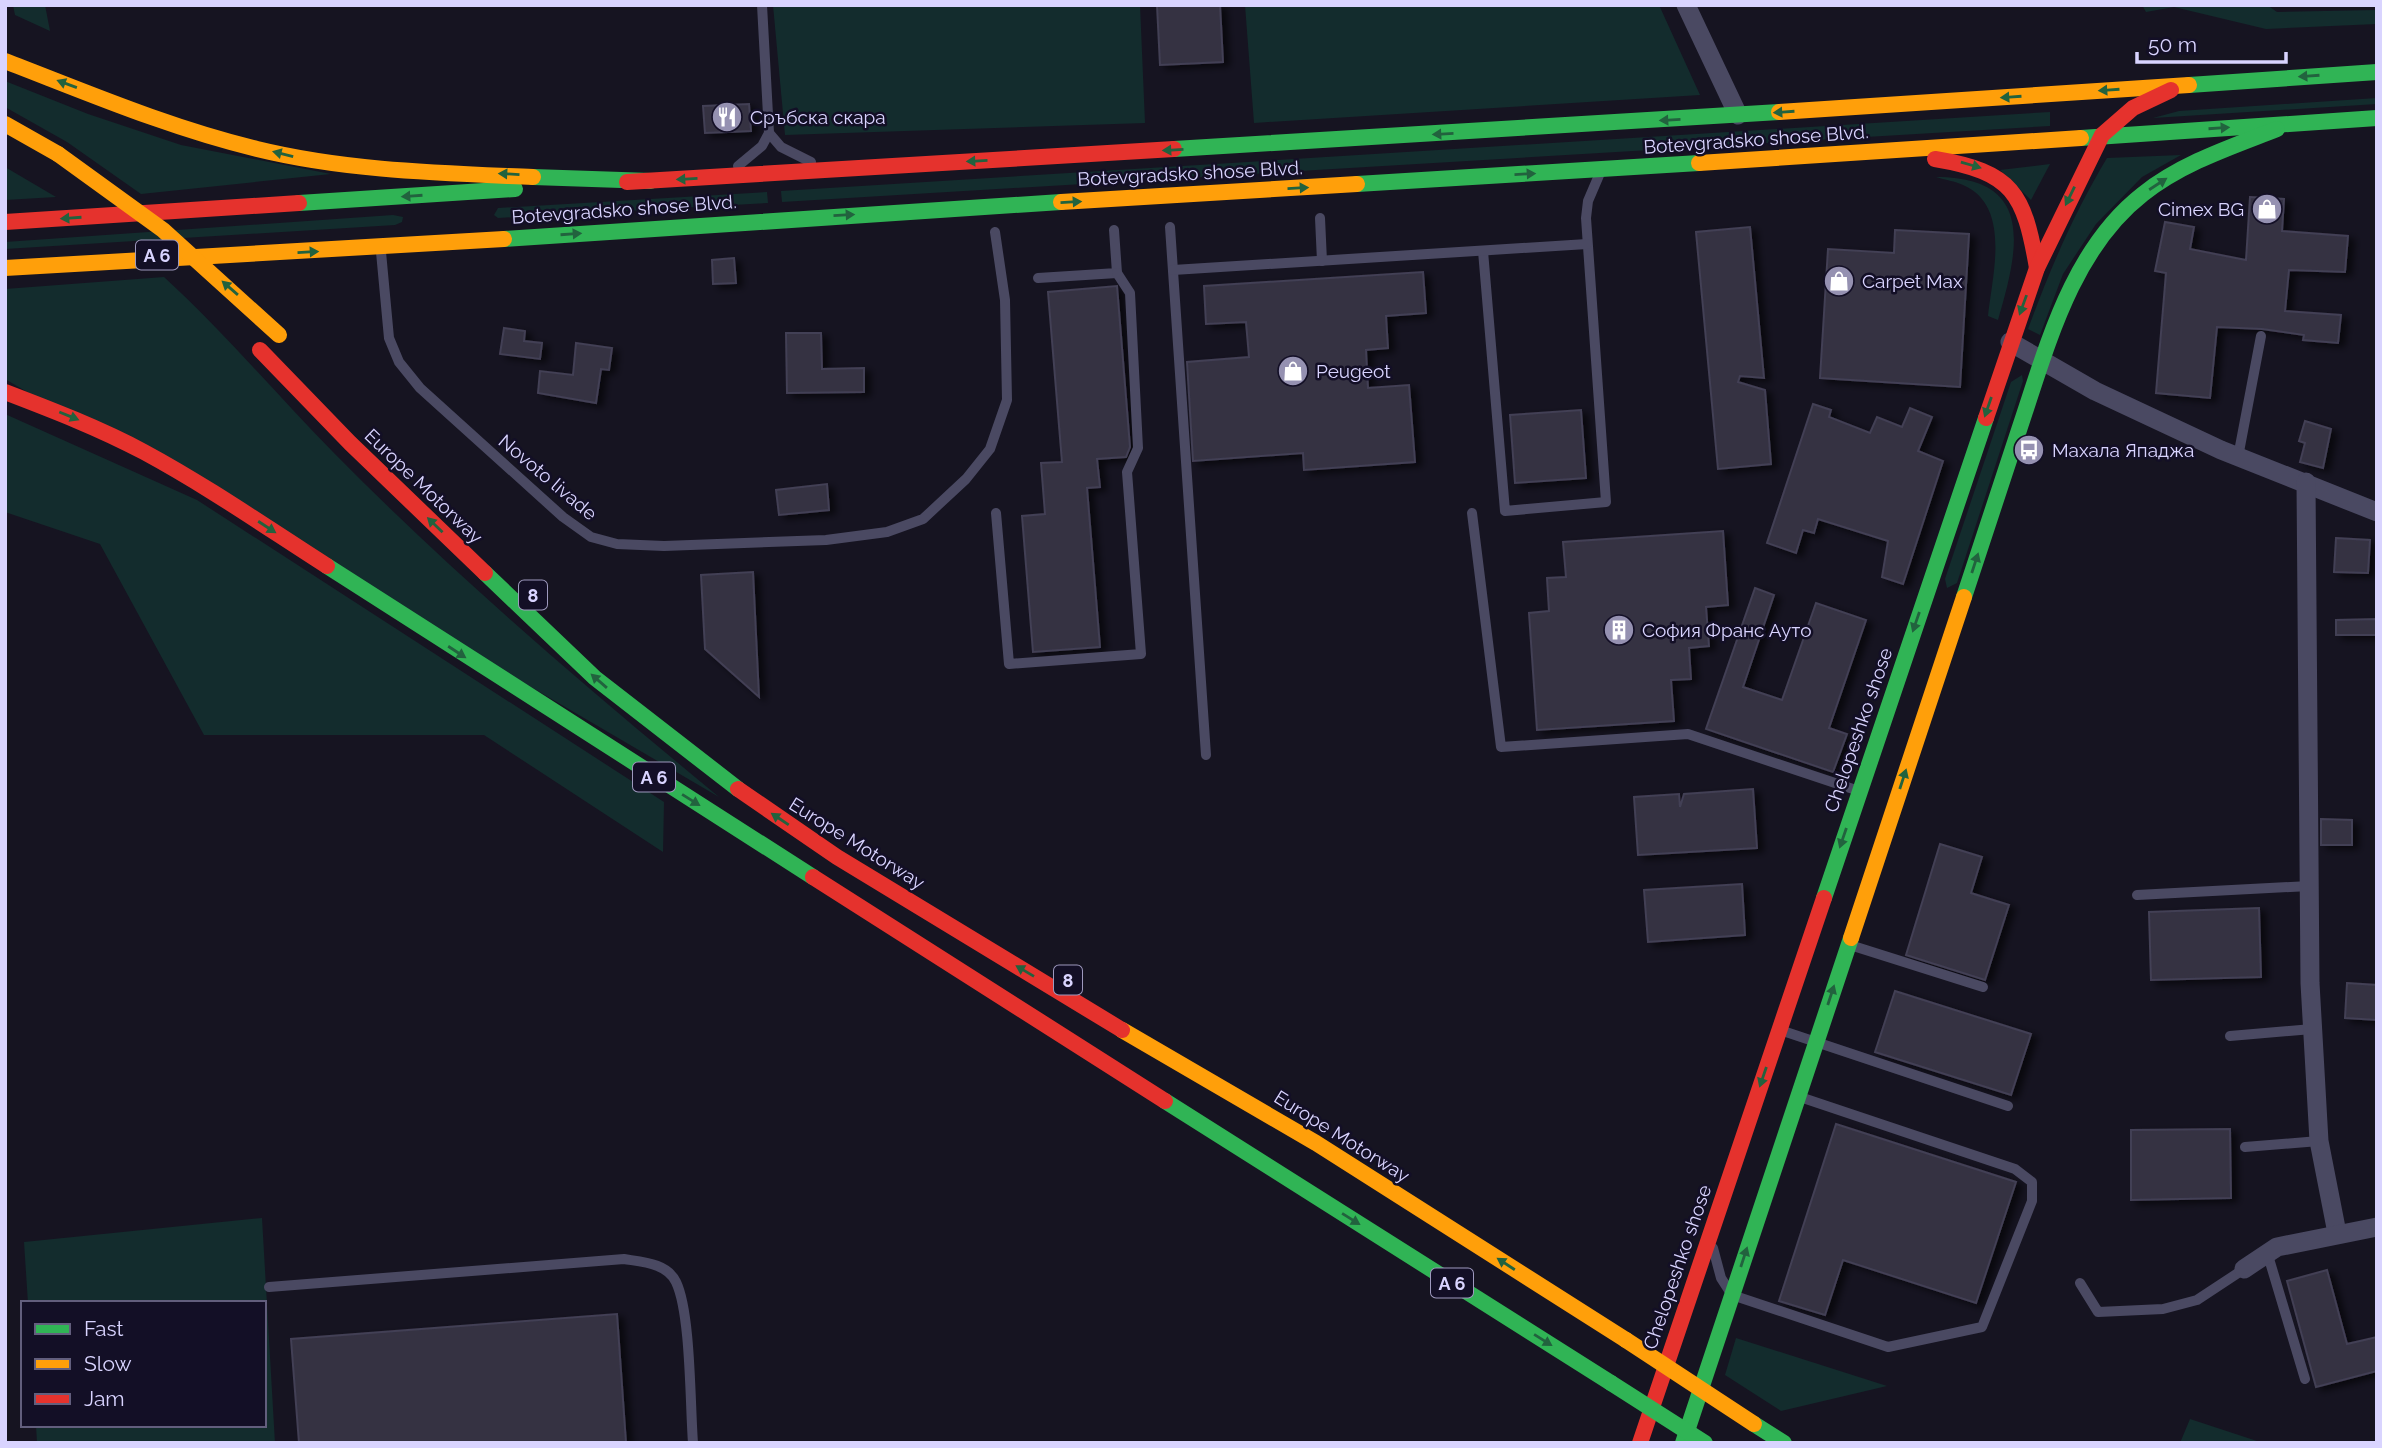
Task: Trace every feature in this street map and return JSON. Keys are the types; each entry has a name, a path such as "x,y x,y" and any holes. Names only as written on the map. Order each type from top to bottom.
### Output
{"main road":[{"path":"5,61 180,126 294,156 389,169 651,181"},
{"name":"Botevgradsko shose Blvd.","path":"5,222 1738,116 2377,72"},
{"name":"Chelopeshko shose","path":"1640,1443 2037,268 2102,135 2117,118 2142,100 2188,84"},
{"name":"Botevgradsko shose Blvd.","path":"5,268 380,248 762,219 1601,170 2377,118"},
{"path":"1683,1443 2054,329 2086,261 2123,212 2172,175 2292,123"},
{"path":"5,124 58,154 163,230 284,341"},
{"path":"1879,152 1955,161 1996,175 2023,204 2031,223 2037,268"},
{"name":"A 6","path":"86,200 182,276"},
{"name":"Europe Motorway","path":"256,345 360,452 595,678 716,774 837,858 1090,1011 1316,1143 1784,1443"},
{"name":"A 6","path":"5,392 76,419 142,451 212,491 413,624 1705,1443"},
{"name":"8","path":"993,932 1316,1143"}],"street":[{"path":"1686,5 1738,116"},
{"path":"2010,342 2095,391 2238,457 2377,512"},
{"path":"2306,482 2312,1029 2319,1141 2337,1233"},
{"path":"2244,1269 2267,1252 2337,1233 2377,1227"}],"lane":[{"path":"716,177 744,162 762,146 769,133 762,5"},
{"path":"769,133 781,147 808,162 839,170"},
{"path":"1483,251 1505,511 1606,502 1587,244 1588,201 1601,170"},
{"path":"1320,218 1322,261"},
{"path":"1170,227 1206,755"},
{"path":"996,513 1009,664 1141,654 1127,472 1138,448 1130,293 1117,273 1114,230"},
{"name":"Novoto livade","path":"380,248 389,338 399,362 430,397 563,517 591,537 617,544 664,546 866,537 923,519 966,479 990,449 1007,400 1005,300 996,232"},
{"path":"1173,270 1587,244"},
{"path":"1038,278 1117,273"},
{"path":"2238,457 2261,336"},
{"path":"1472,513 1501,747 1688,734 1859,791"},
{"path":"2137,895 2309,886"},
{"path":"1848,945 1983,988"},
{"path":"2230,1036 2312,1029"},
{"path":"1779,1030 2008,1106"},
{"path":"1710,1234 1721,1278 1732,1295 1888,1347 1982,1327 2032,1201 2032,1182 2015,1169 1798,1096"},
{"path":"2245,1147 2319,1141"},
{"path":"2267,1252 2305,1379"},
{"path":"269,1287 624,1259 656,1264 676,1280 684,1318 693,1443"},
{"path":"2080,1283 2098,1312 2163,1309 2197,1300 2244,1269"}],"green space":[{"path":"13,5 45,5 50,31 15,15"},
{"path":"773,5 1140,5 1145,123 785,135"},
{"path":"1245,5 1659,5 1700,95 1254,123"},
{"path":"2142,5 2267,5 2277,12 2377,10 2377,24 2266,29 2174,7 2146,12"},
{"path":"5,81 88,114 181,145 331,174 141,194 67,142 5,107"},
{"path":"2377,98 2377,104 2153,118 2179,111"},
{"path":"2050,112 2050,126 782,202 781,191"},
{"path":"2181,155 2142,177 2096,224 2063,274 2040,335 2028,329 2063,242 2107,158"},
{"path":"2050,164 2031,200 2000,170"},
{"path":"5,167 56,197 5,200"},
{"path":"1936,177 1968,180 1991,190 2005,204 2012,223 2014,244 2011,269 1998,320 1988,316 1995,243 1988,209 1978,195 1963,185"},
{"path":"767,192 768,203 498,218 494,215 498,208"},
{"path":"393,215 403,217 402,222 395,225 5,249 5,242"},
{"path":"164,277 208,319 379,498 570,672 719,797 5,379 5,289"},
{"path":"2022,375 2023,381 1957,583 1947,588 1945,579 2011,382"},
{"path":"5,414 197,500 664,802 663,852 484,735 204,735 100,544 5,512"},
{"path":"262,1218 275,1443 37,1443 36,1427 266,1427 266,1301 28,1301 24,1242"},
{"path":"1736,1338 1887,1386 1781,1411 1725,1375"},
{"path":"2190,1419 2263,1443 2180,1443"}],"building":[{"path":"1157,5 1220,5 1223,62 1160,65"},
{"path":"749,104 751,131 705,133 703,106"},
{"path":"2250,197 2284,199 2282,231 2348,236 2345,272 2289,270 2285,311 2341,315 2338,343 2303,340 2304,335 2262,329 2217,327 2210,398 2156,393 2166,273 2155,271 2165,222 2194,227 2190,249 2246,260"},
{"path":"1750,227 1764,378 1740,376 1738,382 1765,390 1771,464 1718,469 1696,232"},
{"path":"1895,230 1969,234 1960,387 1820,378 1828,249 1894,253"},
{"path":"734,258 736,283 713,284 712,260"},
{"path":"1423,272 1426,313 1386,316 1388,348 1366,350 1368,388 1409,385 1415,462 1304,470 1303,453 1193,461 1187,362 1249,357 1246,322 1206,324 1204,286"},
{"path":"1117,286 1130,447 1126,457 1097,459 1100,487 1087,488 1100,647 1033,652 1022,516 1045,514 1041,463 1062,462 1048,292"},
{"path":"504,328 525,331 524,341 542,343 540,359 500,354"},
{"path":"786,333 821,333 822,369 864,368 864,392 787,393"},
{"path":"576,343 612,348 609,370 601,369 596,403 538,393 540,371 573,375"},
{"path":"1813,404 1831,410 1829,417 1870,433 1877,417 1902,427 1910,408 1932,417 1918,451 1943,461 1903,584 1882,577 1888,541 1818,519 1814,533 1803,530 1796,553 1767,543"},
{"path":"1581,410 1586,478 1515,483 1510,415"},
{"path":"2305,421 2331,429 2323,468 2300,462 2305,443 2299,441"},
{"path":"827,484 829,510 779,515 776,490"},
{"name":"София Франс Ауто","path":"1723,531 1728,605 1706,607 1709,646 1689,648 1691,679 1671,680 1674,721 1537,730 1529,613 1549,611 1547,578 1566,577 1563,542"},
{"path":"2336,538 2370,540 2368,573 2334,572"},
{"path":"753,572 759,697 705,649 701,575"},
{"path":"1755,588 1774,595 1743,687 1782,700 1816,603 1866,620 1829,728 1847,734 1833,772 1706,729"},
{"path":"2377,619 2377,635 2336,635 2336,620"},
{"path":"1753,789 1757,848 1638,855 1634,797 1679,794 1680,807 1684,794"},
{"path":"2321,819 2352,820 2352,845 2321,845"},
{"path":"1940,844 1982,857 1971,893 2009,905 1985,980 1906,955"},
{"path":"1742,884 1745,935 1648,942 1644,890"},
{"path":"2259,908 2261,977 2151,980 2149,912"},
{"path":"2347,983 2377,985 2377,1020 2345,1018"},
{"path":"1895,991 2031,1034 2011,1095 1875,1052"},
{"path":"1836,1124 2016,1182 1976,1303 1843,1260 1825,1315 1779,1301"},
{"path":"2230,1129 2231,1198 2131,1200 2131,1130"},
{"path":"2327,1270 2347,1344 2377,1337 2377,1371 2316,1387 2287,1281"},
{"path":"617,1314 626,1443 299,1443 291,1339"}],"traffic: fast":[{"path":"2189,85 2377,72"},
{"path":"1174,149 1779,112"},
{"path":"2081,138 2377,118"},
{"path":"1964,597 2040,366 2064,302 2097,243 2118,217 2158,183 2207,157 2277,129"},
{"path":"1357,184 1699,163"},
{"path":"533,177 651,181"},
{"path":"299,203 515,189"},
{"path":"504,239 1061,202"},
{"path":"1824,898 1986,418"},
{"path":"327,566 813,877"},
{"path":"485,573 595,678 738,789"},
{"path":"1683,1443 1851,938"},
{"path":"1165,1101 1611,1383"},
{"path":"1611,1383 1705,1443"},
{"path":"1754,1424 1784,1443"}],"traffic: slow":[{"path":"5,61 161,120 257,149 360,166 533,177"},
{"path":"1779,112 2189,85"},
{"path":"5,124 58,154"},
{"path":"1699,163 2081,138"},
{"path":"58,154 163,230 279,335"},
{"path":"1061,202 1357,184"},
{"path":"5,268 504,239"},
{"path":"1851,938 1964,597"},
{"path":"1122,1030 1316,1143 1626,1340"},
{"path":"1626,1340 1754,1424"}],"traffic: jam":[{"path":"1986,418 2037,268 2102,135 2133,108 2171,90"},
{"path":"627,182 1174,149"},
{"path":"1935,159 1982,171 1998,179 2010,190 2027,221 2037,268"},
{"path":"5,222 299,203"},
{"path":"260,350 350,443 485,573"},
{"path":"5,392 93,427 144,452 214,493 327,566"},
{"path":"738,789 837,857 1122,1030"},
{"path":"813,877 1165,1101"},
{"path":"1640,1443 1824,898"}],"place":[{"name":"Сръбска скара","path":"727,117"},
{"name":"Cimex BG","path":"2267,209"},
{"name":"Carpet Max","path":"1839,281"},
{"name":"Peugeot","path":"1293,371"},
{"name":"Махала Япаджа","path":"2029,450"},
{"name":"София Франс Ауто","path":"1619,630"}]}
